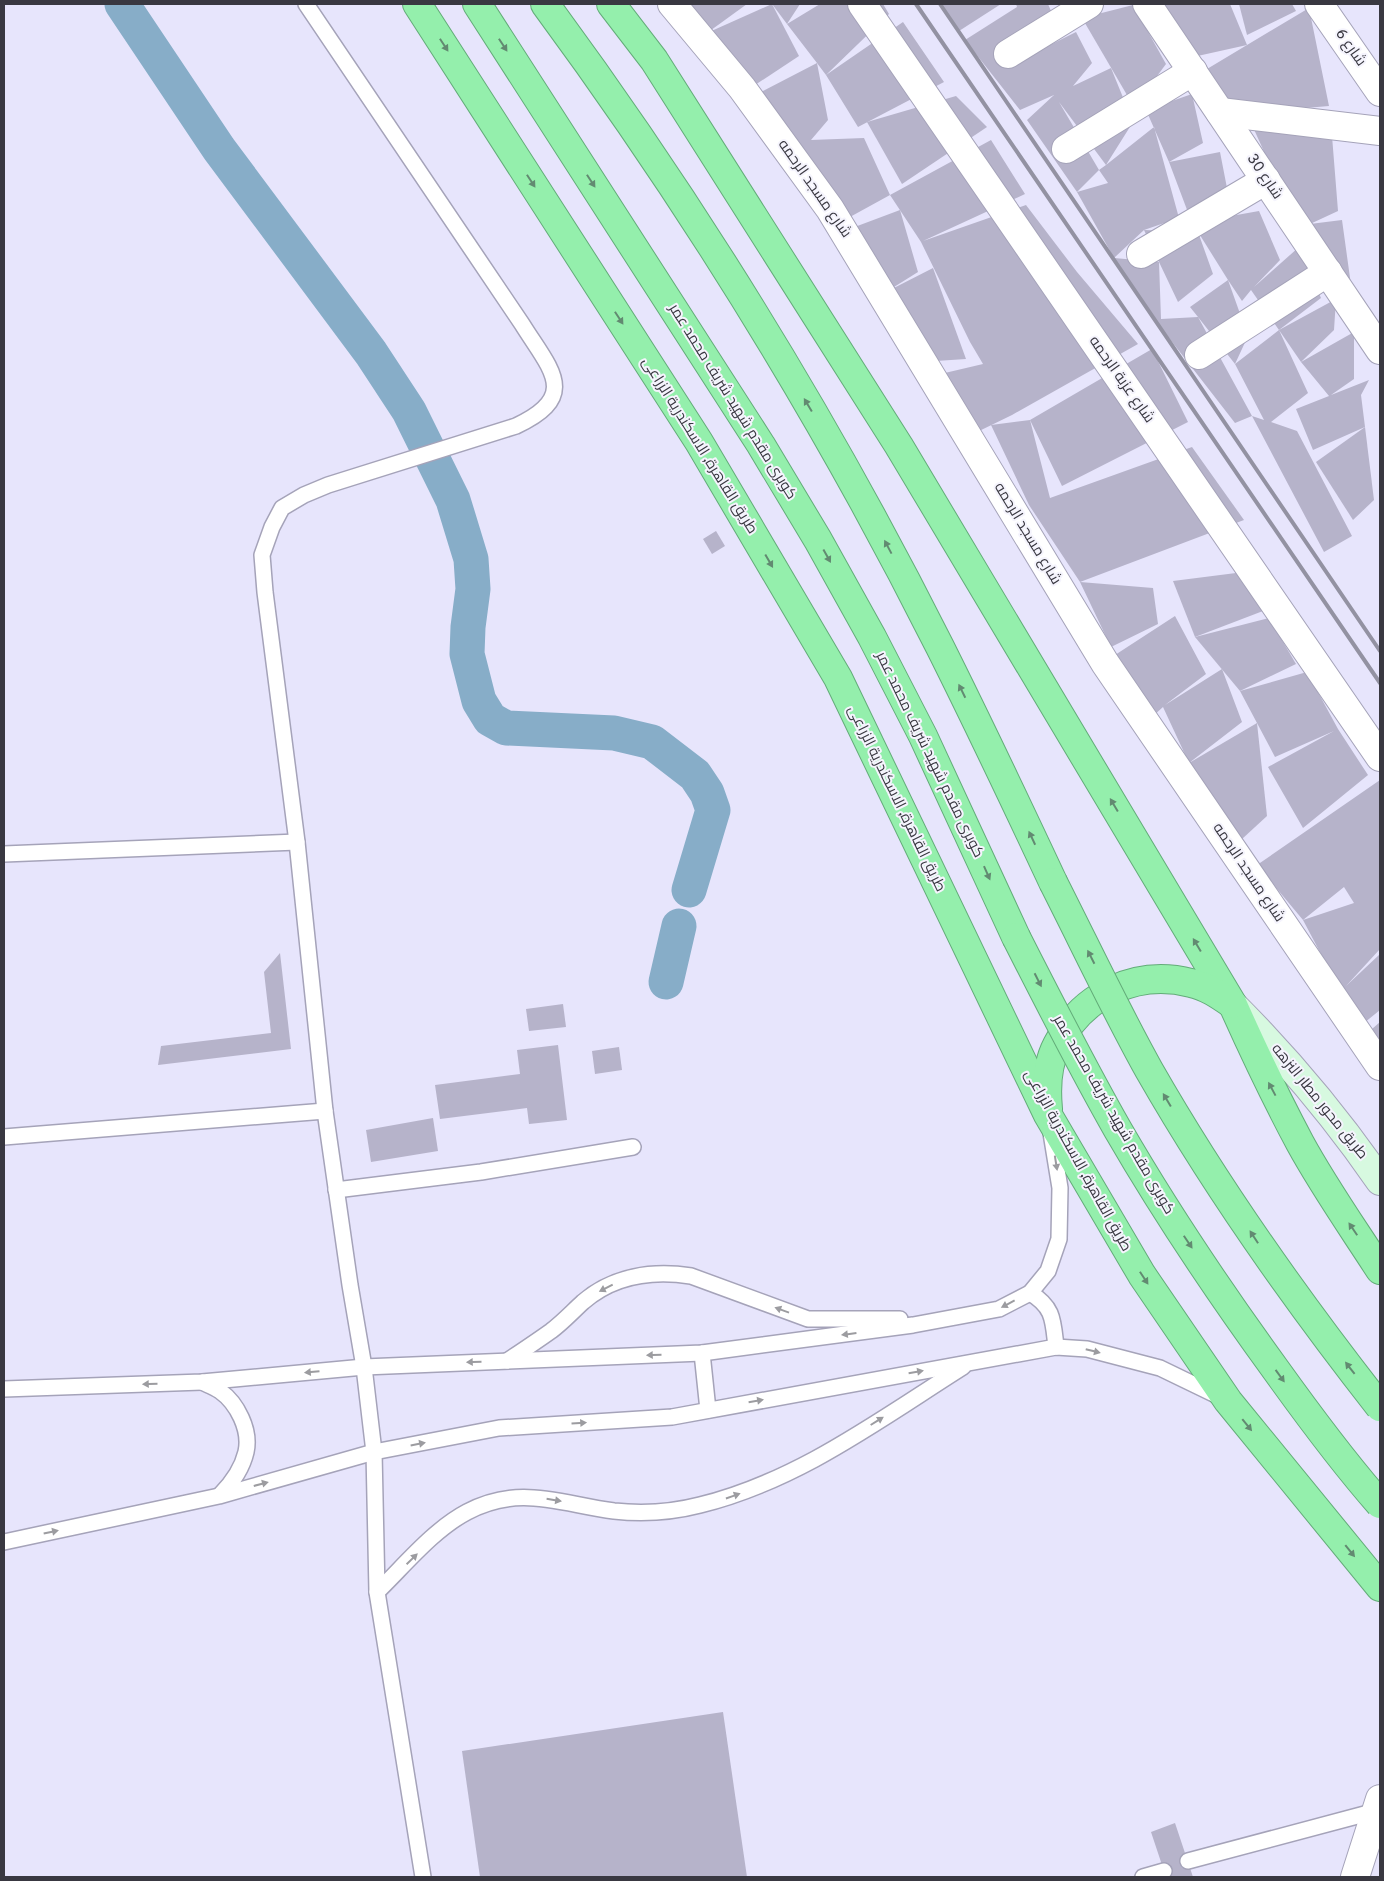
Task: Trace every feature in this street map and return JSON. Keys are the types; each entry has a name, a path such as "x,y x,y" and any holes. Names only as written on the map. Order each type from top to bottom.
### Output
{"highway":[{"name":"طريق القاهرة, الاسكندرية الزراعى","path":"417,4 699,442 838,678 1048,1115 1142,1275 1228,1401 1380,1587"},
{"name":"كوبرى مقدم شهيد شريف محمد عمر","path":"477,4 761,445 818,540 872,637 923,736 1016,937 1065,1034 1109,1113 1176,1225 1238,1319 1380,1504"},
{"path":"545,4 594,70 670,182 742,295 812,411 878,529 939,645 998,762 1052,882 1149,1070 1203,1160 1272,1264 1380,1407"},
{"path":"611,4 654,60 899,446 1234,1005 1265,1076 1301,1145 1341,1212 1380,1270"},
{"path":"1048,1115 1047,1084 1049,1068 1056,1046 1068,1026 1083,1008 1102,994 1146,979 1169,979 1199,986 1214,992 1234,1005"}],"main road":[{"name":"طريق محور مطار النزهه","path":"1234,1005 1302,1077 1347,1132 1380,1181"}],"street":[{"name":"شارع مسجد الرحمه","path":"672,4 742,88 830,208 1105,663 1380,1066"},
{"name":"شارع عزبة الرحمه","path":"862,4 1380,757"},
{"path":"1008,54 1089,4"},
{"name":"شارع 30","path":"1147,4 1380,350"},
{"name":"شارع 6","path":"1319,4 1380,92"},
{"path":"1066,149 1193,71"},
{"path":"1220,112 1380,132"},
{"path":"1141,254 1266,180"},
{"path":"1199,355 1328,272"},
{"path":"1361,1875 1378,1805"}],"lane":[{"path":"306,4 550,368 556,387 549,405 534,418 516,426 328,485 304,495 282,508 272,527 262,555 266,601 297,842 325,1112 364,1367 374,1452 377,1592 423,1877"},
{"path":"4,854 297,842"},
{"path":"4,1137 325,1112"},
{"path":"4,1389 202,1382 364,1367 702,1353 952,1319 998,1309 1030,1293 1048,1271 1059,1239 1060,1188 1048,1115"},
{"path":"336,1190 481,1172 633,1147"},
{"path":"507,1361 551,1331 584,1301 604,1288 627,1278 652,1273 691,1276 808,1319 952,1319"},
{"path":"1030,1293 1040,1299 1049,1309 1053,1320 1056,1347"},
{"path":"4,1542 219,1496 374,1452 499,1428 672,1417 1056,1347 1087,1349 1160,1368 1228,1401"},
{"path":"702,1353 708,1410"},
{"path":"377,1592 450,1523 467,1512 484,1505 508,1498 531,1496 594,1508 644,1512 698,1506 730,1497 798,1469 970,1362"},
{"path":"202,1382 220,1391 232,1402 241,1416 246,1433 247,1451 241,1467 232,1483 219,1496"},
{"path":"1188,1861 1378,1805"},
{"path":"1143,1877 1164,1870"}],"building":[{"path":"686,4 747,4 707,33"},
{"path":"772,4 799,56 755,85 707,33"},
{"path":"772,4 800,4 787,24"},
{"path":"820,4 883,4 889,14 826,75 787,24"},
{"path":"940,4 1001,4 959,31"},
{"path":"1016,4 1048,4 1051,11 1031,39 1036,52 1076,32 1092,63 1073,86 1111,68 1133,122 1106,165 1059,102 1099,170 1077,192 1027,120 1054,95 1020,110 965,40 1017,7"},
{"path":"1152,4 1230,4 1247,45 1184,59"},
{"path":"1239,4 1292,4 1296,11 1247,35"},
{"path":"1133,5 1166,64 1134,107 1082,18"},
{"path":"1309,8 1329,106 1233,114 1207,69"},
{"path":"903,22 944,82 858,127 826,75"},
{"path":"817,63 828,120 811,140 864,138 890,195 839,223 803,149 794,159 761,92"},
{"path":"1192,94 1203,143 1169,162 1155,130 1179,218 1144,230 1114,258 1077,192 1108,183 1099,170 1154,127 1146,110"},
{"path":"956,96 987,127 902,184 867,122"},
{"path":"1252,125 1332,136 1338,211 1310,224 1342,220 1351,285 1299,229"},
{"path":"991,140 1025,194 923,241 1026,205 1077,272 1138,344 1012,415 975,433 932,376 983,364 970,342 921,242 890,195"},
{"path":"1220,152 1227,188 1192,223 1169,162"},
{"path":"900,210 918,272 886,292 933,268 966,359 936,361 882,294 844,231"},
{"path":"1259,211 1280,260 1254,287 1299,247 1321,298 1279,330 1251,290 1242,301 1192,223"},
{"path":"1144,230 1198,232 1213,274 1178,302"},
{"path":"1114,258 1159,262 1161,319 1198,317 1252,416 1235,423 1162,329"},
{"path":"1228,280 1248,336 1235,364 1190,307"},
{"path":"1336,299 1334,330 1301,362 1279,330"},
{"path":"1279,330 1308,393 1271,422 1297,431 1352,536 1324,552 1252,416 1264,420 1235,364"},
{"path":"1354,332 1354,379 1331,395 1369,380 1361,395 1365,427 1313,450 1296,409 1329,396 1301,362"},
{"path":"1152,349 1188,422 1062,486 1030,420"},
{"path":"1030,420 1050,498 1192,447 1244,520 1080,582 1029,505 991,425"},
{"path":"1365,427 1374,500 1353,520 1316,462"},
{"path":"716,531 725,546 712,554 703,539"},
{"path":"1236,573 1263,611 1195,637 1173,581"},
{"path":"1080,582 1153,588 1158,624 1111,647"},
{"path":"1175,616 1206,674 1165,705 1222,669 1242,722 1189,763 1163,707 1153,716 1115,655"},
{"path":"1269,618 1296,664 1240,691 1195,637"},
{"path":"1307,672 1338,729 1368,775 1303,828 1268,767 1334,731 1275,757 1240,691"},
{"path":"1257,723 1267,816 1242,839 1189,763"},
{"path":"1380,780 1380,949 1346,986 1380,954 1380,1010 1364,1023 1341,992 1303,920 1257,865","holes":["1344,887 1354,903 1303,920"]},
{"path":"280,953 291,1049 158,1065 161,1046 271,1033 264,972"},
{"path":"563,1004 566,1027 529,1031 526,1009"},
{"path":"1380,1022 1380,1041 1372,1029"},
{"path":"558,1045 567,1120 529,1124 527,1108 440,1119 435,1085 520,1074 517,1050"},
{"path":"619,1047 622,1070 595,1074 592,1051"},
{"path":"433,1118 438,1151 371,1162 366,1130"},
{"path":"723,1712 747,1877 480,1877 462,1751"},
{"path":"1175,1823 1193,1877 1166,1877 1151,1832"}],"waterway":[{"path":"122,4 219,149 371,353 409,411 453,500 471,559 473,589 467,654 479,701 490,719 506,728 614,733 652,742 695,775 707,793 713,810 689,890"},
{"path":"666,982 679,926"}],"railway":[{"path":"916,4 1380,683"},
{"path":"940,4 1380,651"}]}
